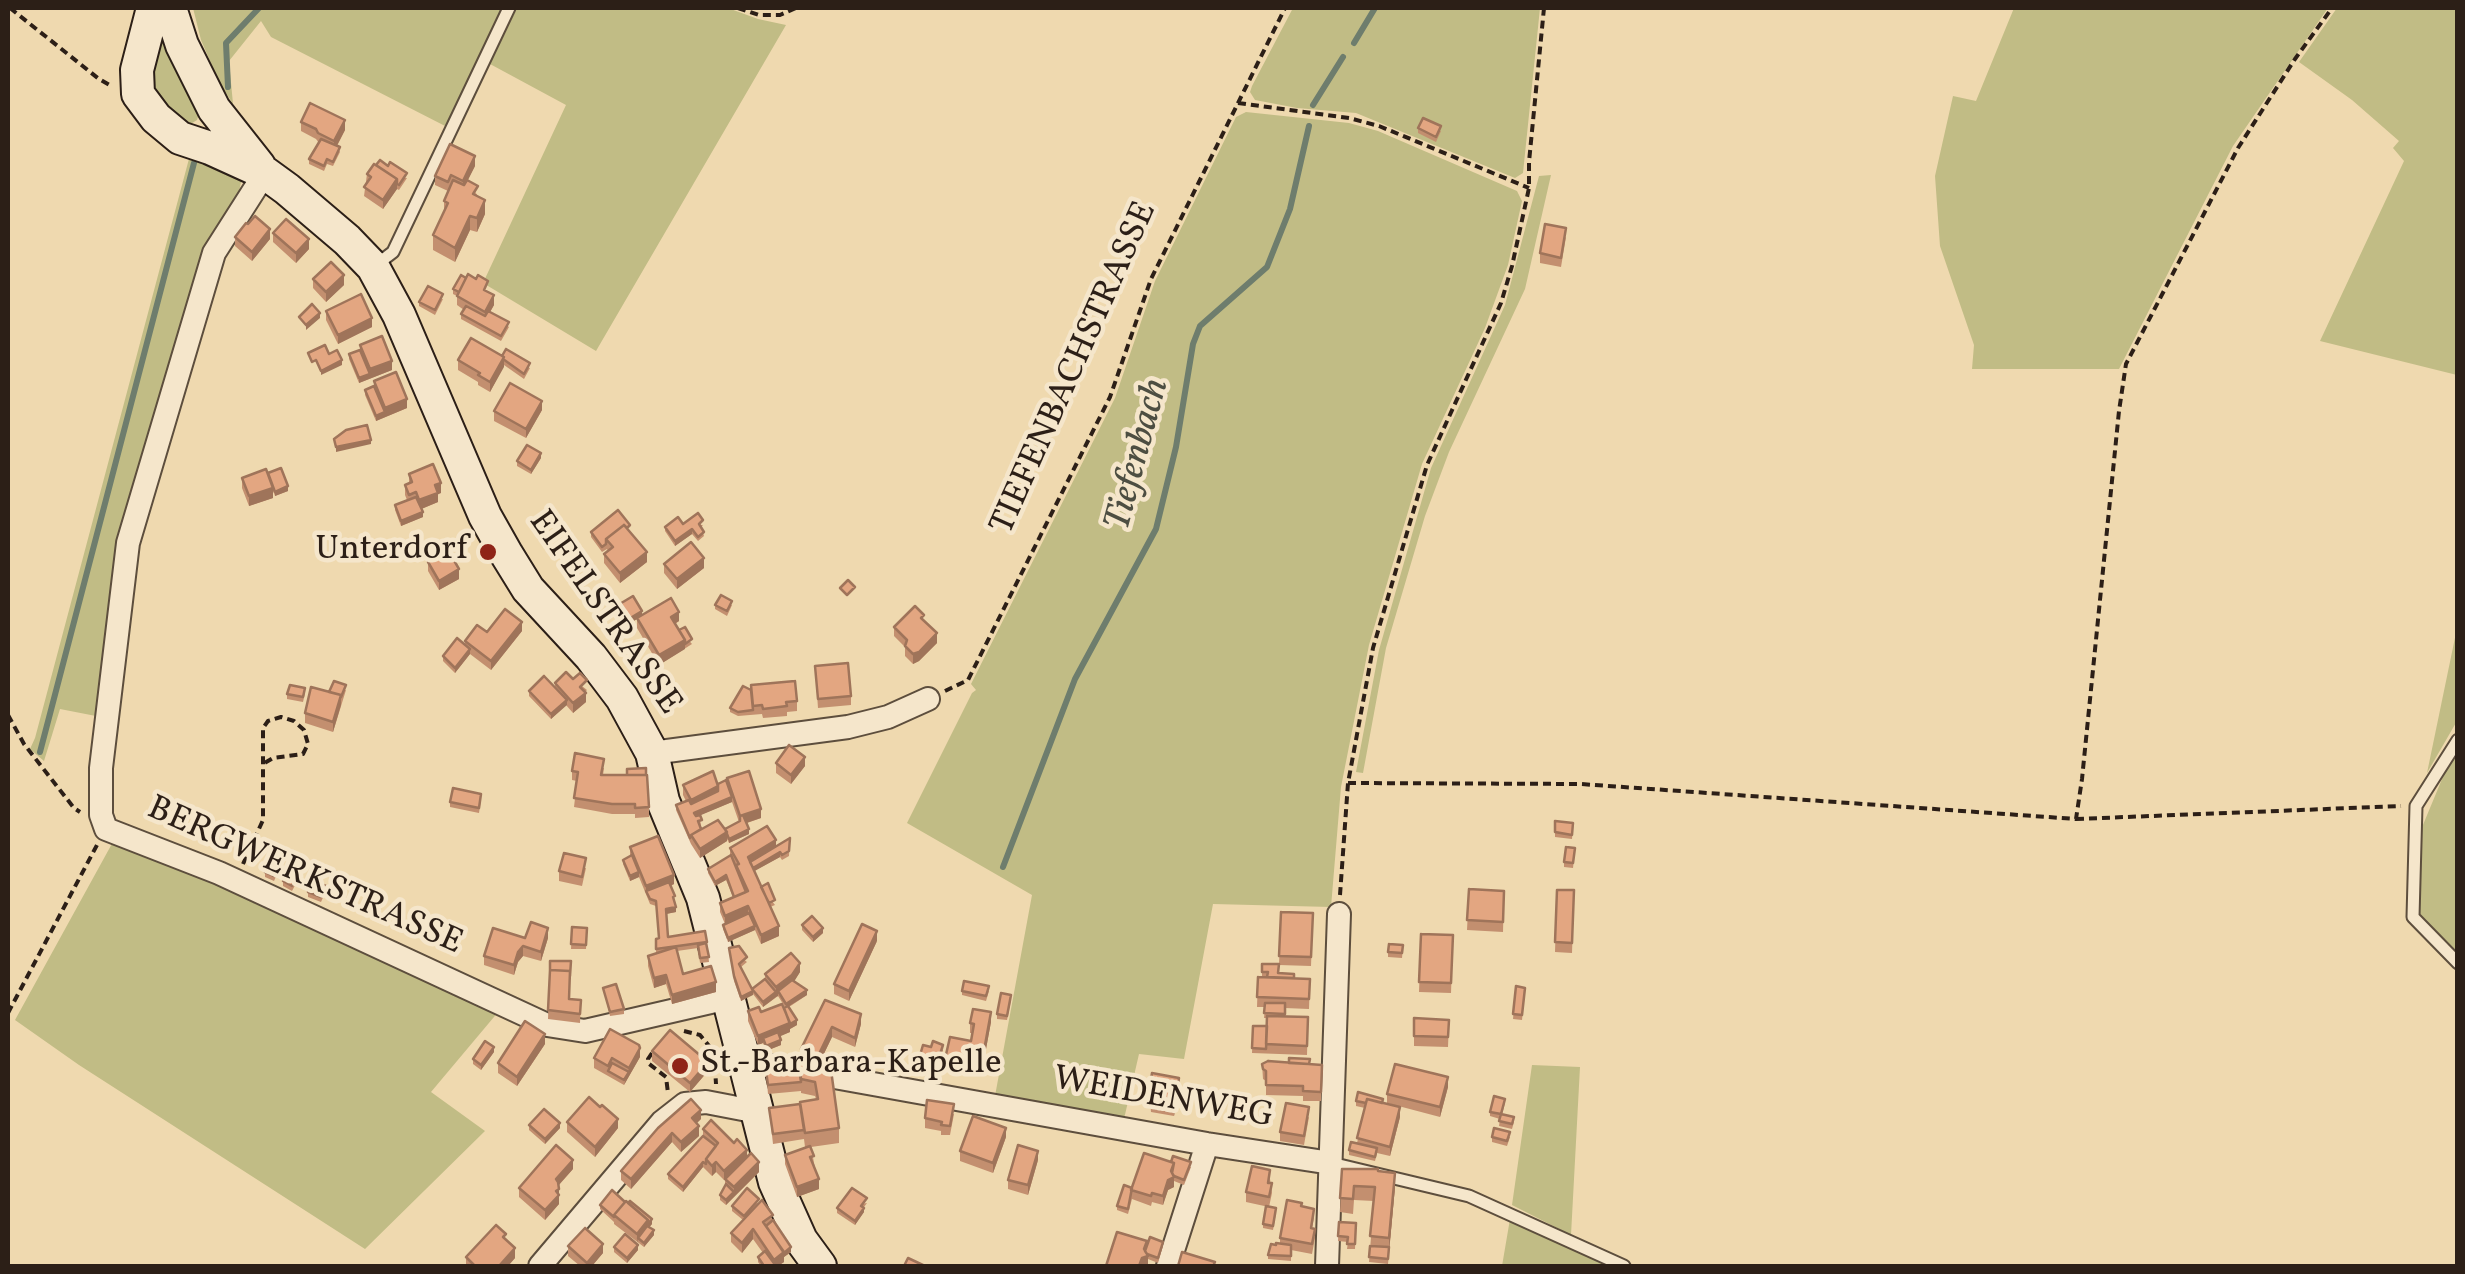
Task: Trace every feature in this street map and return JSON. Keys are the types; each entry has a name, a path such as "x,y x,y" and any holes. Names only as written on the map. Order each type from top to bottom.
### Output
{"street":[{"path":"156,14 137,70 138,94 156,118 180,138 264,173"},
{"path":"156,14 182,45 214,108 264,173"},
{"path":"180,138 204,134 214,108"},
{"name":"EIFELSTRASSE","path":"264,173 347,240 373,267 507,555 528,589 622,698 652,753 663,801 703,898 775,1182 801,1240 820,1266"},
{"name":"BERGWERKSTRASSE","path":"264,173 214,253 128,543 101,768 101,815 106,830 243,884 546,1026 586,1032 728,998"},
{"path":"652,753 848,727 888,717 928,700"},
{"path":"1327,1266 1339,914"},
{"name":"WEIDENWEG","path":"747,1066 773,1066 1332,1163"},
{"path":"540,1266 662,1122 684,1104 706,1102 758,1112"},
{"path":"1168,1266 1208,1144"}],"lane":[{"path":"373,267 393,252 508,8"},
{"path":"2458,740 2416,806 2412,916 2458,963"},
{"path":"1332,1163 1469,1196 1624,1266"}],"path":[{"path":"10,8 99,79 138,94"},
{"path":"738,8 760,15 780,15 796,8"},
{"name":"TIEFENBACHSTRASSE","path":"928,700 968,680 1110,397 1151,279 1285,8"},
{"path":"1339,914 1348,783 1373,648 1426,465 1501,303 1528,188 1544,8"},
{"path":"2076,819 2126,364 2238,148 2332,8"},
{"path":"1238,103 1380,126 1528,188"},
{"path":"8,716 24,744 74,808 106,830 8,1013"},
{"path":"243,884 243,864 263,820 263,764 263,728 268,721 280,717 304,730 308,744 303,754 273,758 263,764"},
{"path":"1348,783 1581,784 2076,819 2416,806"},
{"path":"668,1032 700,1035 714,1052 716,1095"},
{"path":"658,1046 648,1063 666,1077 668,1093"}],"shaded area":[{"path":"193,8 503,8 449,128 271,37 261,21 229,61 233,104 201,40"},
{"path":"517,8 728,8 786,25 596,351 483,283 566,105 490,64"},
{"path":"1293,8 1540,8 1523,173 1515,178 1356,113 1255,100 1250,92 1252,86"},
{"path":"2014,8 2328,8 2233,146 2119,369 1972,369 1974,345 1940,246 1935,176 1953,96 1976,101"},
{"path":"2337,8 2457,8 2457,375 2320,341 2404,161 2393,148 2399,141 2352,100 2299,62"},
{"path":"156,39 166,40 200,111 197,120 189,125 150,95"},
{"path":"1246,112 1349,123 1378,131 1517,191 1522,201 1508,265 1485,328 1422,464 1369,645 1341,787 1331,907 1213,904 1184,1059 1139,1054 1124,1119 995,1096 1032,895 907,823 976,690 971,684 1115,398 1155,281 1236,117"},
{"path":"190,155 243,172 239,192 211,251 124,542 101,717 60,709 44,761 30,749"},
{"path":"1551,175 1525,289 1449,452 1425,516 1386,648 1363,773 1356,772 1379,650 1431,468 1505,305 1539,176"},
{"path":"2457,628 2457,721 2427,773"},
{"path":"2457,751 2457,959 2415,913 2408,861"},
{"path":"114,840 499,1011 431,1092 485,1131 365,1249 15,1020"},
{"path":"1532,1065 1580,1067 1571,1235 1512,1205"},
{"path":"1510,1219 1610,1266 1502,1266"}],"building":[{"path":"310,103 345,120 334,141 301,122"},
{"path":"1423,118 1441,126 1436,137 1418,128"},
{"path":"321,139 340,147 333,162 327,159 324,166 309,159"},
{"path":"450,144 475,156 463,181 451,175 448,182 435,176"},
{"path":"380,160 407,173 399,185 397,179 376,165"},
{"path":"374,164 397,179 383,200 364,187"},
{"path":"453,180 464,185 467,180 478,186 473,194 485,200 477,218 470,216 455,248 433,235 448,203 444,201"},
{"path":"255,216 270,229 252,252 235,237"},
{"path":"286,219 309,239 296,253 273,233"},
{"path":"1545,224 1566,228 1561,258 1540,253"},
{"path":"331,262 344,275 326,292 313,279"},
{"path":"468,274 488,281 484,290 494,295 485,312 457,296"},
{"path":"461,275 466,278 459,292 453,289"},
{"path":"428,286 443,294 435,310 419,302"},
{"path":"361,294 372,318 338,335 326,311"},
{"path":"312,304 320,313 306,325 299,317"},
{"path":"466,306 509,322 501,336 461,314"},
{"path":"382,336 392,361 370,369 360,345"},
{"path":"471,338 504,357 490,382 458,360"},
{"path":"325,345 329,354 337,350 342,360 321,371 308,353"},
{"path":"506,349 530,363 524,374 503,359"},
{"path":"360,350 370,374 359,378 349,354"},
{"path":"396,372 407,399 385,408 374,381"},
{"path":"510,383 542,401 526,429 494,411"},
{"path":"374,386 385,412 376,416 365,390"},
{"path":"367,425 371,440 336,447 334,439 346,430"},
{"path":"527,445 541,453 531,470 517,461"},
{"path":"433,464 441,483 435,485 438,493 419,500 416,492 409,495 405,485 412,482 409,474"},
{"path":"281,468 288,486 275,492 268,473"},
{"path":"266,469 273,488 249,496 242,478"},
{"path":"416,497 423,512 401,521 395,505"},
{"path":"618,510 630,525 624,525 606,539 602,547 591,532"},
{"path":"698,513 704,532 698,537 692,529 675,541 665,527 678,517 683,524"},
{"path":"624,525 647,552 620,573 604,554 613,547 606,539"},
{"path":"691,542 704,558 677,579 664,564"},
{"path":"448,550 459,569 439,581 428,562"},
{"path":"848,580 855,587 847,595 840,588"},
{"path":"721,595 732,601 727,611 715,605"},
{"path":"633,596 642,611 627,620 618,605"},
{"path":"671,598 679,612 671,617 685,640 659,655 637,618"},
{"path":"915,606 937,633 913,654 905,646 907,640 894,627"},
{"path":"505,609 522,622 491,661 465,641 477,625 487,632"},
{"path":"685,627 692,639 685,644 679,630"},
{"path":"457,638 470,649 455,668 443,656"},
{"path":"848,663 851,696 818,699 815,666"},
{"path":"566,672 573,679 580,673 587,680 580,687 586,693 573,703 555,683"},
{"path":"544,676 567,700 551,714 529,691"},
{"path":"334,681 346,685 341,697 329,692"},
{"path":"795,681 797,701 763,709 762,705 753,706 751,685"},
{"path":"290,685 305,688 303,697 287,694"},
{"path":"743,686 751,690 753,710 738,712 730,708"},
{"path":"311,687 341,695 333,722 305,713"},
{"path":"789,745 805,757 791,775 776,763"},
{"path":"575,753 604,759 601,775 647,775 649,807 574,798 578,772 572,771"},
{"path":"646,768 646,775 627,775 627,769"},
{"path":"713,771 718,786 691,800 683,785"},
{"path":"749,771 761,809 740,816 727,778"},
{"path":"726,780 732,797 694,813 700,815 701,829 690,838 676,805 689,800 691,804 718,791 718,784"},
{"path":"453,788 481,794 479,808 450,802"},
{"path":"743,815 749,829 729,839 725,829"},
{"path":"718,820 727,832 700,849 691,835"},
{"path":"1555,821 1573,823 1572,835 1555,832"},
{"path":"767,826 776,840 748,857 779,926 761,935 748,906 725,916 720,903 748,891 730,848"},
{"path":"658,836 674,875 646,886 630,847"},
{"path":"790,838 789,851 753,868 750,862"},
{"path":"1566,847 1575,848 1573,863 1564,862"},
{"path":"564,853 586,858 582,877 559,871"},
{"path":"632,855 639,872 630,876 623,860"},
{"path":"731,855 746,892 734,897 726,875 715,882 708,869"},
{"path":"270,861 279,865 274,876 265,872"},
{"path":"290,868 299,873 292,886 283,881"},
{"path":"312,880 326,886 321,897 308,892"},
{"path":"669,882 676,907 666,909 668,937 705,931 707,942 656,949 656,901 646,891"},
{"path":"768,883 775,900 769,903 761,887"},
{"path":"1469,889 1504,891 1503,922 1467,920"},
{"path":"1557,890 1574,890 1572,943 1555,942"},
{"path":"1281,912 1313,913 1311,957 1279,956"},
{"path":"749,913 755,926 728,938 723,925"},
{"path":"812,916 823,928 813,937 802,925"},
{"path":"531,922 548,928 541,952 523,946 514,965 484,956 493,928 525,938"},
{"path":"862,924 877,931 849,991 834,984"},
{"path":"572,927 587,928 586,945 571,944"},
{"path":"1421,934 1453,935 1451,983 1419,982"},
{"path":"706,943 709,957 700,958 698,945"},
{"path":"1389,944 1403,945 1402,953 1388,952"},
{"path":"739,946 747,957 739,964 753,991 741,997 729,948"},
{"path":"676,947 683,974 711,966 716,982 672,995 666,975 654,978 648,956"},
{"path":"791,953 800,963 776,987 765,974"},
{"path":"550,961 571,961 570,976 570,971 550,970"},
{"path":"1262,964 1279,964 1278,973 1294,974 1294,978 1267,977"},
{"path":"550,970 570,971 569,999 581,1000 580,1014 548,1010"},
{"path":"1258,977 1310,979 1309,999 1257,997"},
{"path":"765,979 776,992 763,1002 752,989"},
{"path":"792,980 807,990 786,1004 778,991"},
{"path":"964,981 989,986 986,996 962,991"},
{"path":"616,984 624,1009 610,1012 603,988"},
{"path":"1516,986 1525,988 1522,1015 1513,1014"},
{"path":"1001,993 1011,995 1007,1016 997,1014"},
{"path":"825,1000 861,1014 855,1038 832,1027 818,1056 801,1049"},
{"path":"1265,1003 1285,1003 1285,1014 1264,1013"},
{"path":"782,1004 790,1023 758,1036 748,1011 759,1007 761,1012"},
{"path":"788,1006 797,1020 790,1024 784,1008"},
{"path":"973,1009 991,1012 981,1067 945,1059 950,1037 971,1041"},
{"path":"1267,1016 1308,1017 1307,1046 1266,1044"},
{"path":"1414,1018 1449,1020 1448,1037 1414,1036"},
{"path":"525,1021 545,1034 517,1077 498,1063"},
{"path":"1253,1026 1267,1026 1266,1049 1252,1048"},
{"path":"610,1029 639,1045 629,1068 612,1058 608,1066 594,1058"},
{"name":"St.-Barbara-Kapelle","path":"670,1030 708,1062 690,1083 652,1051"},
{"path":"778,1032 781,1040 766,1046 763,1038"},
{"path":"485,1041 494,1047 481,1065 473,1059"},
{"path":"933,1041 943,1045 936,1067 918,1062 923,1045 931,1047"},
{"path":"1289,1058 1310,1059 1309,1064 1289,1063"},
{"path":"1268,1061 1322,1065 1321,1092 1303,1091 1303,1086 1266,1085 1262,1064"},
{"path":"612,1063 629,1072 624,1080 608,1071"},
{"path":"799,1063 831,1070 839,1128 805,1133 800,1102 818,1099 815,1082 801,1079"},
{"path":"1395,1064 1448,1077 1440,1107 1387,1094"},
{"path":"799,1068 801,1082 768,1085 766,1071"},
{"path":"1152,1073 1179,1078 1174,1107 1151,1102"},
{"path":"1358,1092 1383,1099 1382,1103 1356,1101"},
{"path":"1494,1096 1505,1099 1501,1114 1490,1112"},
{"path":"589,1097 618,1119 595,1147 567,1122"},
{"path":"691,1099 701,1110 692,1118 699,1126 681,1142 672,1133 631,1179 621,1171 658,1128"},
{"path":"1367,1099 1400,1107 1390,1147 1357,1138"},
{"path":"927,1100 954,1104 950,1126 925,1118"},
{"path":"1286,1103 1309,1107 1304,1136 1280,1132"},
{"path":"800,1104 804,1130 773,1134 769,1108"},
{"path":"544,1109 560,1123 545,1139 529,1125"},
{"path":"1501,1114 1514,1117 1512,1124 1499,1121"},
{"path":"973,1116 1006,1128 993,1163 960,1151"},
{"path":"711,1120 747,1150 724,1171 716,1162 712,1166 706,1159 718,1143 703,1129"},
{"path":"1494,1128 1510,1132 1507,1141 1492,1137"},
{"path":"703,1136 716,1146 706,1164 703,1162 683,1187 668,1174"},
{"path":"1351,1142 1377,1148 1375,1157 1349,1150"},
{"path":"556,1145 573,1160 556,1179 559,1195 545,1210 519,1188"},
{"path":"1018,1145 1038,1151 1028,1185 1008,1180"},
{"path":"810,1146 819,1179 797,1187 785,1155"},
{"path":"751,1153 759,1162 734,1187 725,1179"},
{"path":"1144,1153 1174,1163 1174,1177 1168,1180 1163,1196 1131,1190"},
{"path":"1173,1156 1191,1162 1184,1180 1172,1173"},
{"path":"1252,1166 1270,1170 1269,1197 1246,1192"},
{"path":"1342,1169 1395,1173 1389,1238 1370,1236 1375,1187 1354,1186 1353,1199 1340,1198"},
{"path":"726,1184 734,1192 726,1200 720,1195"},
{"path":"1124,1185 1132,1188 1128,1209 1117,1206"},
{"path":"747,1188 759,1199 744,1216 732,1206"},
{"path":"852,1188 867,1198 855,1221 837,1208"},
{"path":"612,1190 625,1202 614,1217 600,1205"},
{"path":"762,1200 773,1215 763,1222 784,1252 774,1260 753,1229 742,1243 731,1233"},
{"path":"1287,1200 1314,1209 1312,1244 1280,1238"},
{"path":"626,1201 648,1220 637,1234 614,1215"},
{"path":"628,1203 652,1219 648,1224"},
{"path":"1266,1206 1276,1208 1273,1226 1263,1224"},
{"path":"773,1220 791,1247 784,1253 766,1226"},
{"path":"1339,1222 1356,1223 1355,1244 1347,1244 1348,1237 1338,1236"},
{"path":"496,1225 515,1248 499,1266 475,1266 466,1257"},
{"path":"647,1226 654,1230 644,1243 638,1238"},
{"path":"585,1228 603,1244 587,1263 568,1246"},
{"path":"1117,1232 1147,1241 1144,1249 1148,1256 1142,1258 1139,1266 1106,1266"},
{"path":"625,1234 638,1245 627,1258 614,1247"},
{"path":"1150,1237 1163,1242 1158,1258 1145,1251"},
{"path":"1271,1244 1291,1245 1291,1256 1268,1255"},
{"path":"1370,1246 1389,1247 1388,1259 1369,1257"},
{"path":"765,1251 776,1266 764,1266 758,1257"},
{"path":"1182,1252 1215,1262 1213,1266 1178,1266"},
{"path":"908,1258 925,1266 904,1266"}],"waterway":[{"path":"228,87 226,43 259,8"},
{"name":"Tiefenbach","path":"1354,43 1375,8"},
{"name":"Tiefenbach","path":"1313,105 1343,57"},
{"name":"Tiefenbach","path":"1003,867 1075,679 1156,529 1176,447 1193,344 1200,326 1267,267 1290,209 1309,126"},
{"path":"40,752 194,163"}],"place":[{"name":"Unterdorf","path":"488,552"},
{"name":"St.-Barbara-Kapelle","path":"680,1066"}]}
